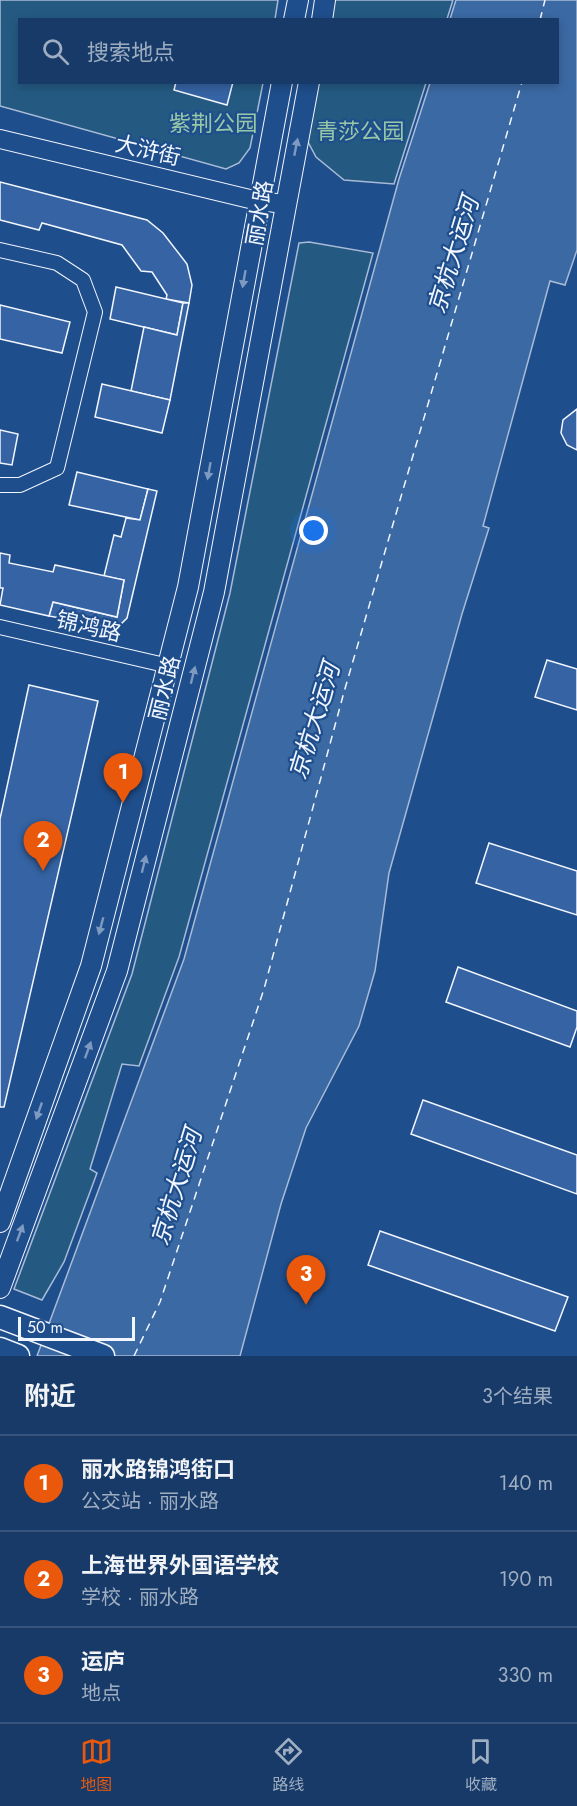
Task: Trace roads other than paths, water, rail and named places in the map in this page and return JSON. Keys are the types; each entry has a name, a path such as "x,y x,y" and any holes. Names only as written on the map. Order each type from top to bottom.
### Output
{"main road":[{"path":"294,18 298,0"},
{"path":"322,18 326,0"},
{"name":"丽水路","path":"0,1222 91,966 169,666 188,587 282,84"},
{"name":"丽水路","path":"0,1288 117,971 214,592 309,84"},
{"path":"0,1317 103,1356"},
{"path":"0,1349 18,1356"}],"street":[{"name":"大浒街","path":"0,140 258,201 285,204"},
{"path":"0,250 57,263 83,280 95,312 57,468 20,485 0,485"},
{"name":"锦鸿路","path":"0,627 169,666"}],"water":[{"name":"京杭大运河","path":"456,0 577,0 577,250 565,285 550,281 483,526 489,528 462,614 389,873 375,971 359,1026 306,1128 281,1204 240,1356 37,1356 184,959 399,179 430,84 559,84 559,18 450,18"}],"place":[{"name":"丽水路锦鸿街口","path":"123,803"},
{"name":"上海世界外国语学校","path":"43,871"},
{"name":"运庐","path":"306,1305"}],"park label":[{"name":"紫荆公园","path":"213,123"},
{"name":"青莎公园","path":"360,131"}]}
